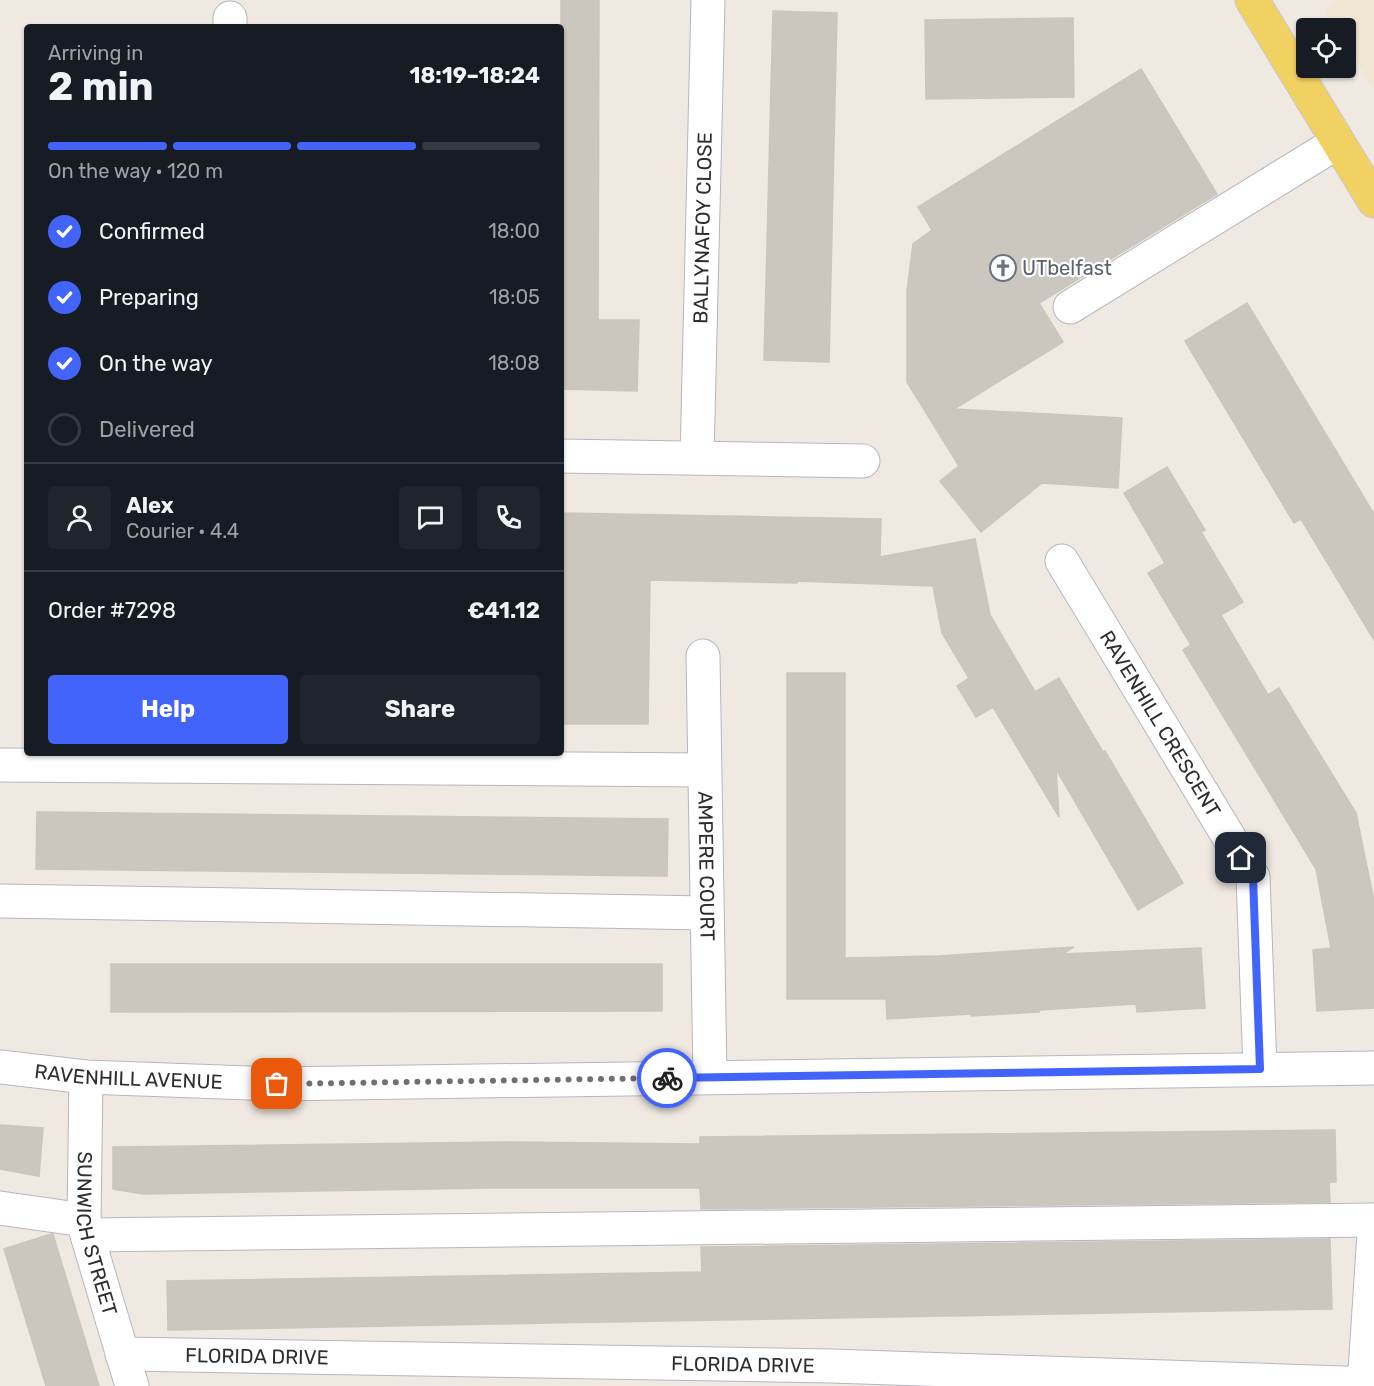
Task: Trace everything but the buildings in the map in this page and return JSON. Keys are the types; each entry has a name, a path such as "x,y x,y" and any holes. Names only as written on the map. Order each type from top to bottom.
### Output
{"main road":[{"path":"1252,0 1374,201"}],"street":[{"name":"BALLYNAFOY CLOSE","path":"698,458 708,0"},
{"path":"1070,307 1338,142"},
{"path":"564,456 864,461"},
{"name":"RAVENHILL CRESCENT","path":"1062,561 1253,877 1260,1069"},
{"name":"AMPERE COURT","path":"703,656 710,1077"},
{"path":"0,765 704,770"},
{"path":"0,901 708,913"},
{"name":"RAVENHILL AVENUE","path":"0,1067 86,1077 277,1084 1374,1068"},
{"name":"SUNWICH STREET","path":"86,1077 86,1228 132,1386"},
{"path":"0,1209 86,1228 1374,1220"},
{"path":"1367,1385 1374,1234"},
{"name":"FLORIDA DRIVE","path":"122,1354 831,1366 1367,1385"}],"shaded area":[{"path":"1341,0 1374,0 1374,89 1356,59 1356,18 1330,18 1325,10"}],"way so far":[{"path":"277,1084 667,1078"}],"place":[{"name":"UTbelfast","path":"1003,268"}],"route":[{"path":"667,1078 1260,1069 1253,877 1241,858"}]}
